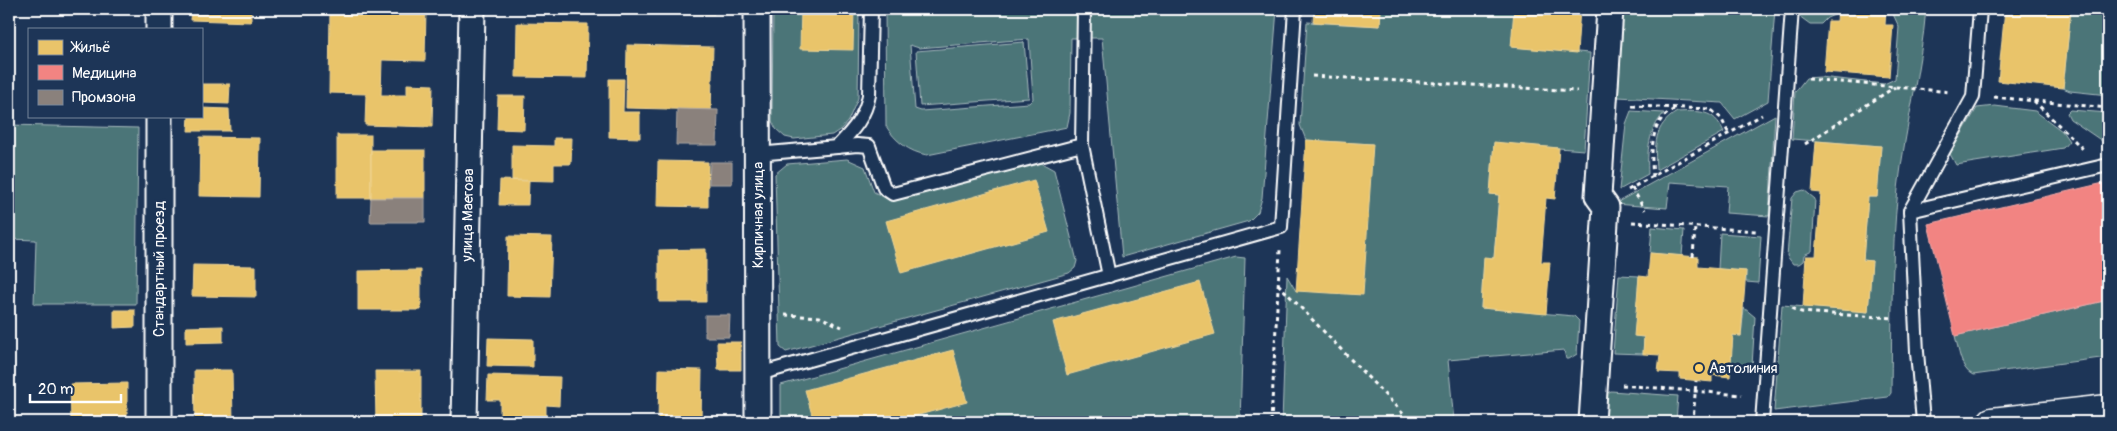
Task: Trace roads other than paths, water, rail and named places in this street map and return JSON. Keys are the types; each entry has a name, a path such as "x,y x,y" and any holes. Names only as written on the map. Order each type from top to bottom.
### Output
{"street":[{"path":"159,9 159,28"},
{"name":"улица Маегова","path":"464,422 472,9"},
{"name":"Кирпичная улица","path":"757,9 758,422"},
{"path":"1592,422 1606,208 1598,196 1610,9"},
{"name":"Стандартный проезд","path":"159,118 159,422"},
{"path":"1992,422 2048,419 2108,409"}],"lane":[{"path":"838,147 861,120 867,108 871,9"},
{"path":"1084,9 1082,145 1109,276"},
{"path":"759,374 1281,227 1295,9"},
{"path":"1762,422 1792,9"},
{"path":"1923,422 1910,211 1973,94 1980,9"},
{"path":"757,154 857,145 869,146 884,188 893,194 1082,145"},
{"path":"1910,211 2105,166"}],"place":[{"name":"Автолиния","path":"1699,368"}]}
